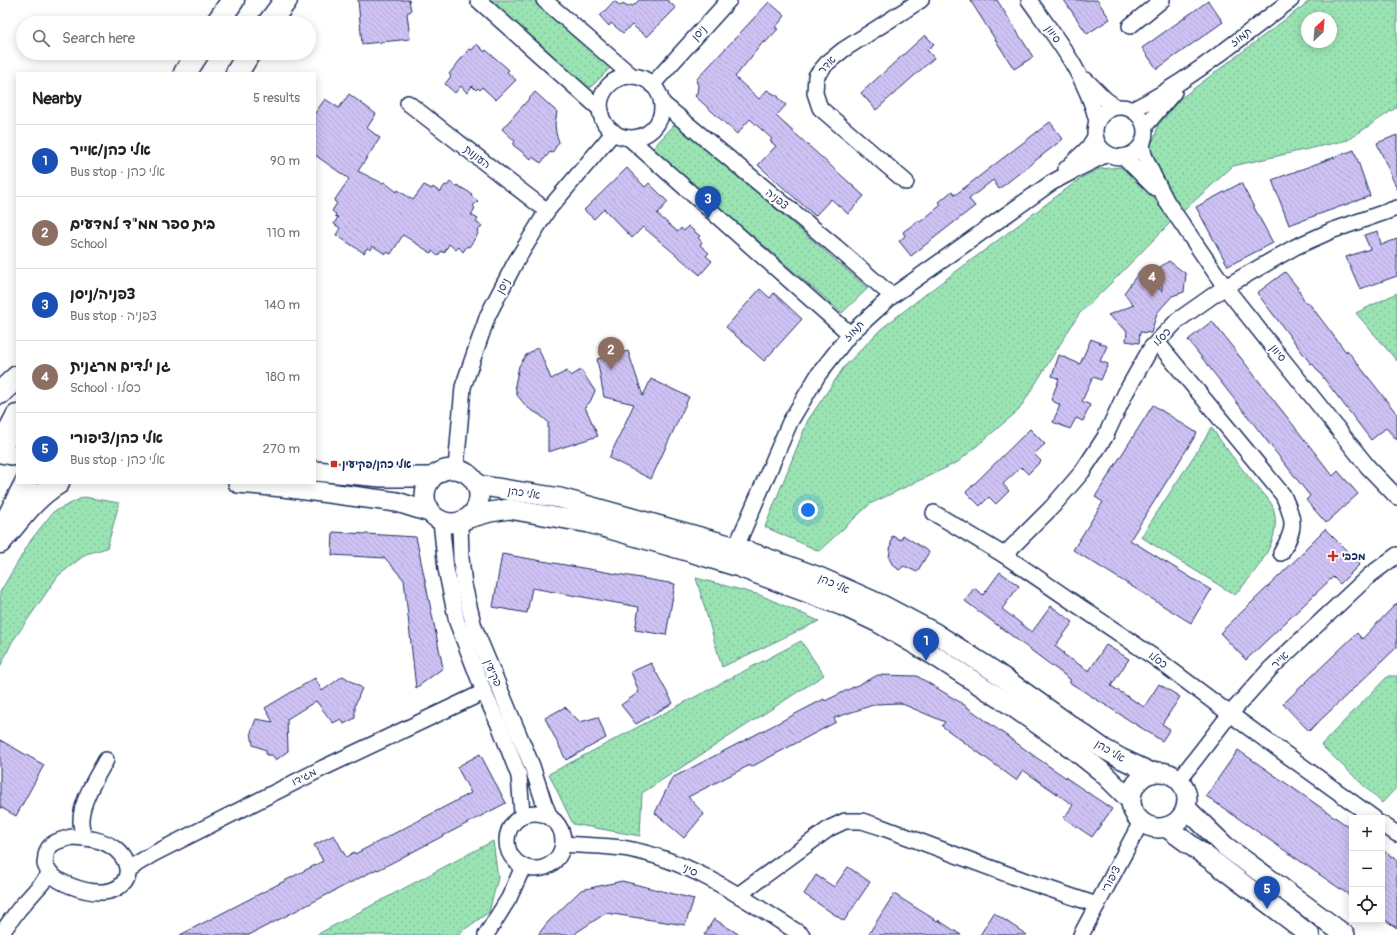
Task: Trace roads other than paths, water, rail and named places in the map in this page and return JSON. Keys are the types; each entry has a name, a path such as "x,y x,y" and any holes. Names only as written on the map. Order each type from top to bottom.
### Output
{"main road":[{"path":"221,16 233,0"},
{"path":"274,16 286,0"},
{"path":"186,72 193,60"},
{"path":"237,72 244,60"},
{"path":"0,393 16,378"},
{"path":"0,449 11,426"},
{"path":"0,536 26,484"},
{"path":"0,542 34,500 56,484"}],"street":[{"path":"478,0 601,110"},
{"path":"544,0 632,76 643,79 652,84 660,96 662,103 660,118 651,131 637,138 621,136 614,132 607,126 603,119 601,110 601,100 605,90 612,83 621,78 632,76"},
{"name":"ניסן","path":"652,84 729,0"},
{"name":"אדר","path":"906,182 820,108 815,93 816,76 827,63 843,50 921,0"},
{"name":"סיוון","path":"1029,0 1077,69 1098,92 1116,107"},
{"path":"1130,26 1162,0"},
{"name":"תמוז","path":"1132,110 1160,96 1192,75 1291,0"},
{"name":"סיוון","path":"1077,69 1090,96 1097,121"},
{"name":"תמוז","path":"1145,126 1192,75"},
{"name":"העונות","path":"408,103 547,211"},
{"name":"צפניה","path":"662,103 836,247 892,296"},
{"path":"1116,107 1132,110 1142,120 1145,126 1142,145 1131,155 1124,157 1115,157 1107,154 1097,144 1094,131 1097,121 1105,112 1116,107"},
{"name":"ניסן","path":"456,469 463,387 488,315 514,263 547,211 614,132"},
{"name":"תמוז","path":"1051,183 1080,156 1095,137"},
{"path":"629,138 850,334"},
{"name":"סיוון","path":"1142,145 1144,155 1167,202 1225,287 1368,467 1397,497"},
{"name":"תמוז","path":"736,547 790,422 818,375 850,334 892,296 1051,183 1077,168 1107,154"},
{"name":"סיוון","path":"1124,157 1145,177 1167,202"},
{"name":"כסלו","path":"1004,555 1052,507 1082,472 1105,437 1126,392 1148,354 1178,320 1225,287 1295,247 1331,231 1397,208"},
{"path":"1157,342 1283,495 1290,511 1292,529 1281,553"},
{"path":"0,452 16,456"},
{"path":"249,484 397,502 435,516 447,523 465,520 475,511 479,503 480,494 477,485 465,472 456,469 448,469 439,472 432,477 424,494 425,503 435,516"},
{"path":"316,471 382,477 432,477"},
{"name":"אלי כהן","path":"477,485 560,498 736,547 819,577 882,605 935,633 994,671 1104,749 1122,760 1152,773"},
{"name":"אלי כהן","path":"465,520 490,512 509,509 589,523 686,550 739,567 844,606 879,623 935,656 1009,704 1073,749 1101,771 1130,800"},
{"name":"כסלו","path":"934,514 1004,555 1158,660 1370,815"},
{"name":"פקיעין","path":"435,516 457,622 519,776 522,813 520,817"},
{"name":"פקיעין","path":"465,520 461,558 464,585 474,626 532,766 550,817"},
{"name":"אייר","path":"1179,780 1230,714 1270,669 1370,575 1397,555"},
{"name":"מגידו","path":"128,869 153,854 323,768 484,692"},
{"path":"84,838 81,821 84,805 91,786 106,760"},
{"path":"1162,772 1171,774 1179,780 1186,793 1186,808 1182,817 1175,823 1166,827 1157,828 1141,822 1132,808 1130,800 1132,791 1143,776 1152,773 1162,772"},
{"path":"1186,808 1225,846 1344,935"},
{"path":"528,814 543,814 550,817 561,828 564,844 562,853 550,866 532,870 523,867 516,862 508,847 507,839 512,826 520,817 528,814"},
{"path":"738,895 830,828 845,821 862,821 1097,905"},
{"name":"ציפורי","path":"1081,935 1141,822"},
{"path":"1385,826 1397,834"},
{"path":"1166,827 1310,935"},
{"path":"72,837 96,840 115,849 123,857 128,869 127,878 120,887 106,892 95,892 61,882 51,873 45,864 46,853 52,844 60,840 72,837"},
{"name":"סיני","path":"564,844 627,849 661,858 694,872 738,895 802,935"},
{"path":"486,935 509,898 523,867"},
{"path":"0,935 19,909 51,873"}],"place":[{"name":"צפניה/ניסן","path":"708,219"},
{"name":"גן ילדים מרגנית","path":"1152,297"},
{"name":"בית ספר ממ\"ד למדעים","path":"611,370"},
{"name":"אלי כהן/פקיעין","path":"334,464"},
{"name":"מכבי","path":"1333,556"},
{"name":"אלי כהן/אייר","path":"926,661"},
{"name":"אלי כהן/ציפורי","path":"1267,909"}]}
